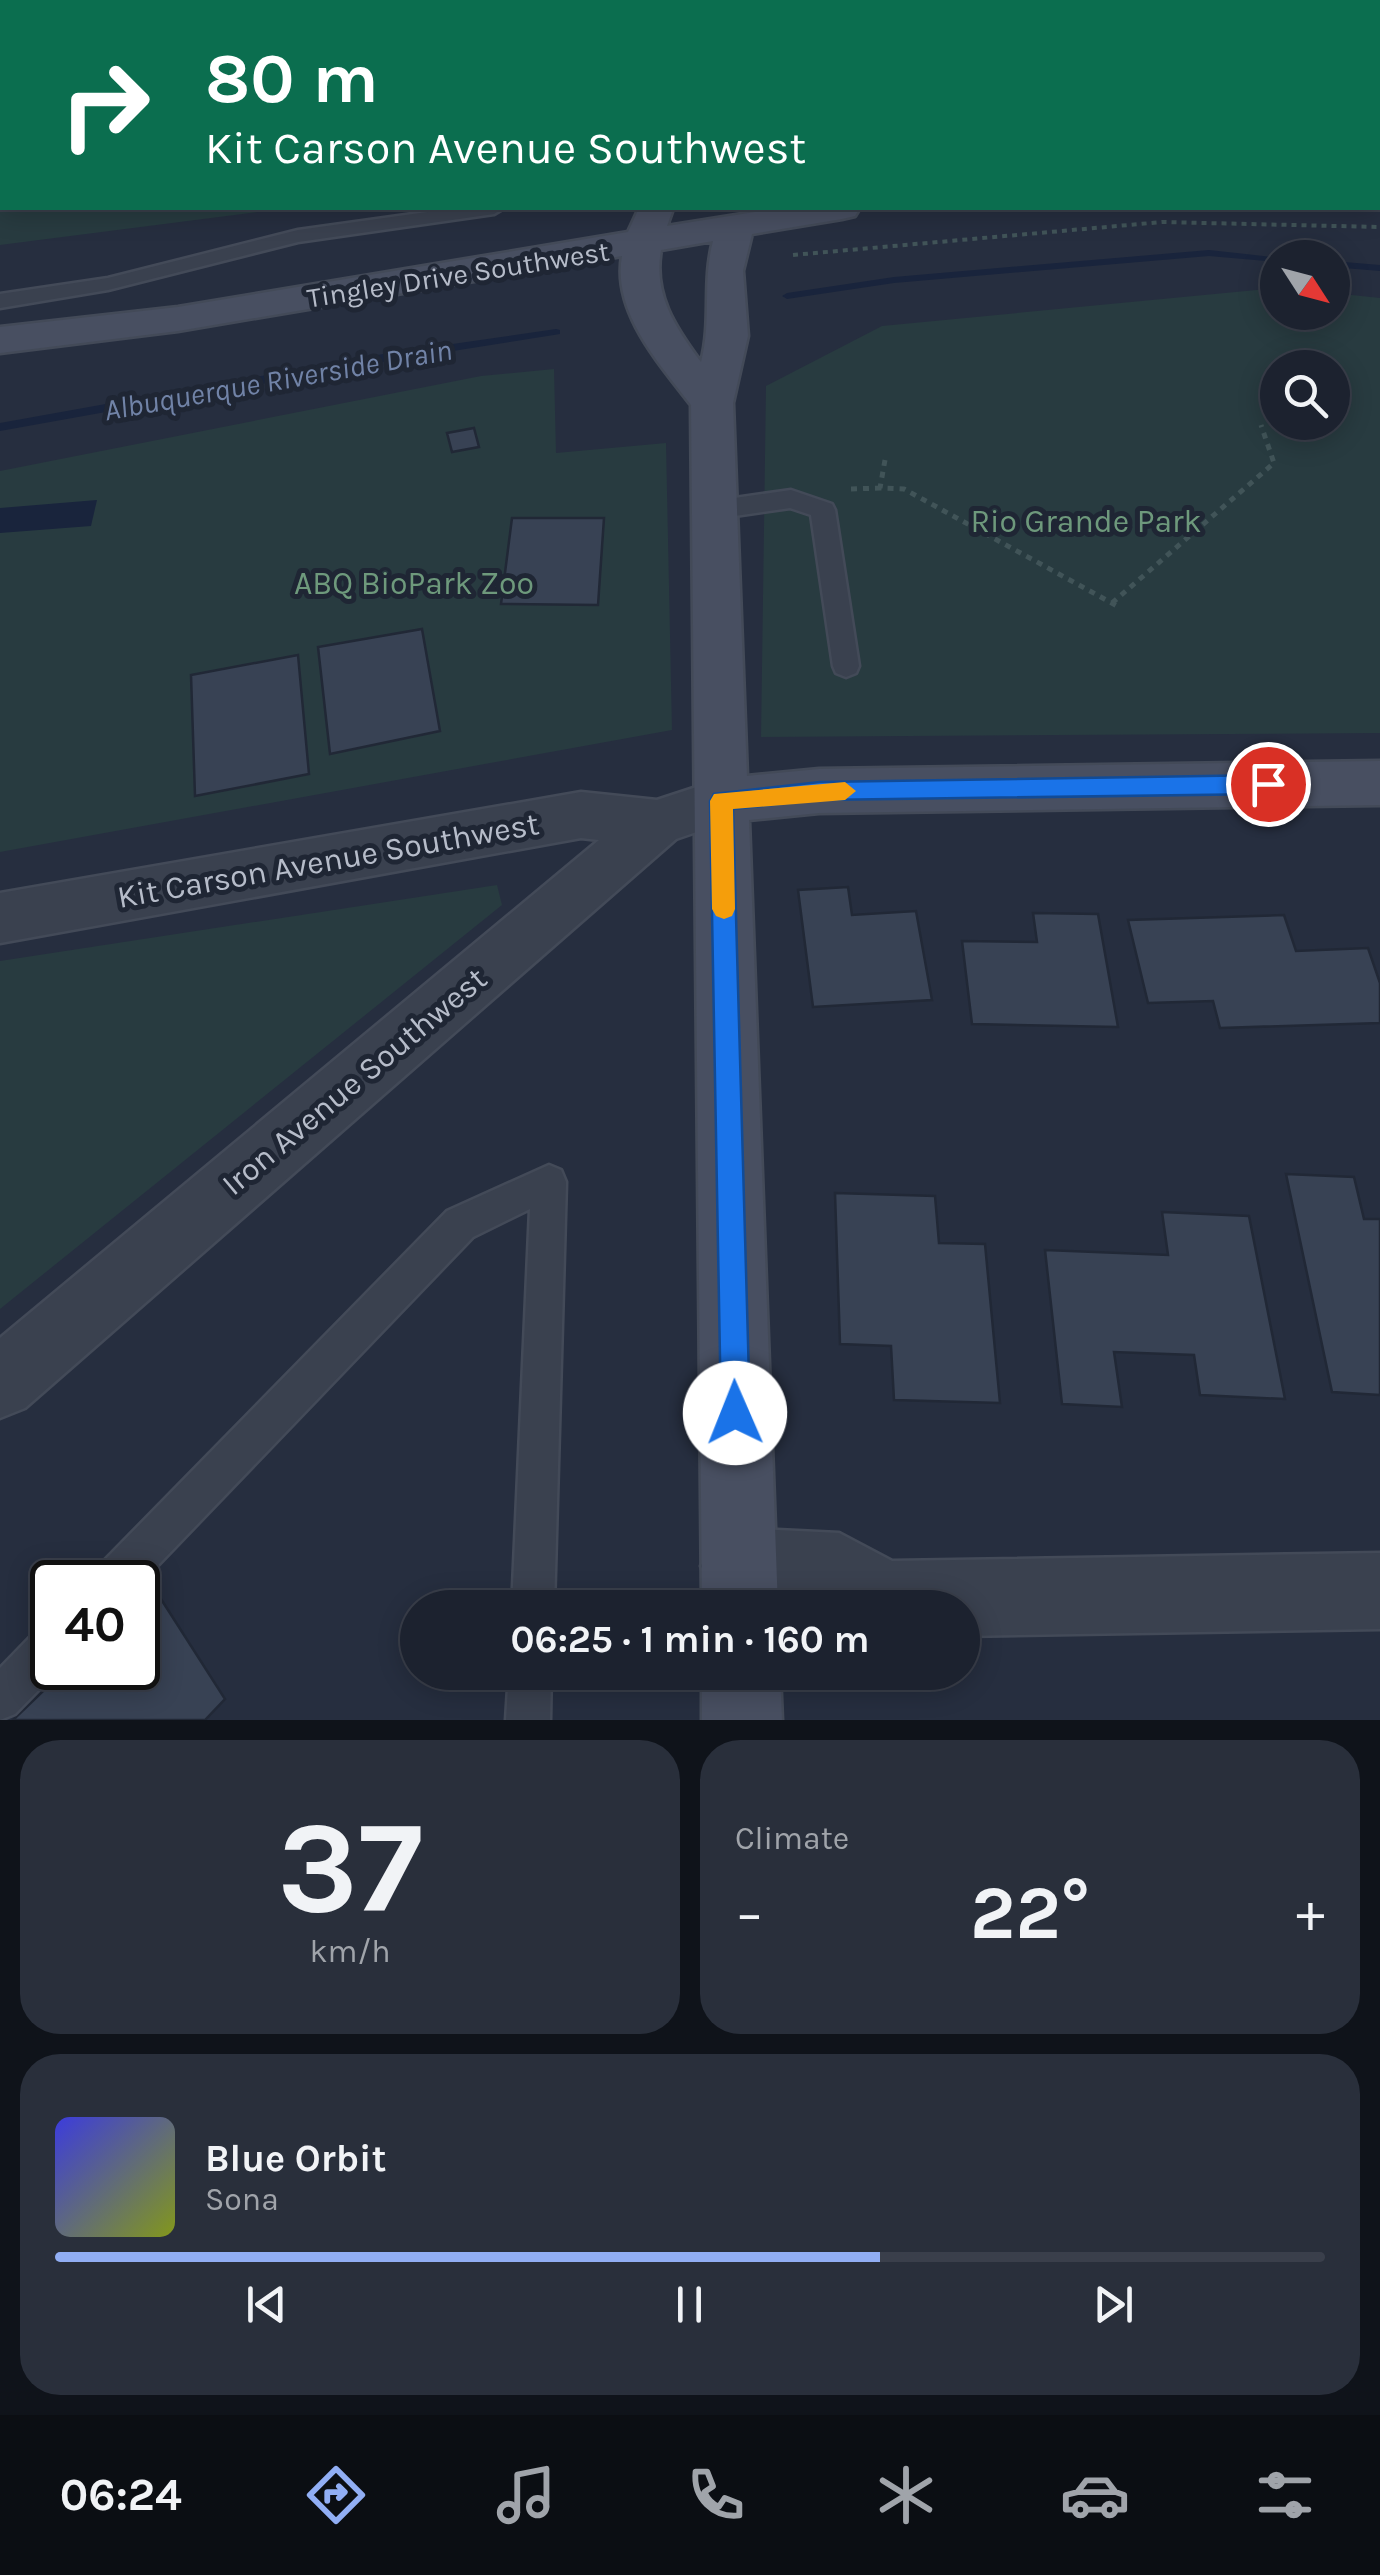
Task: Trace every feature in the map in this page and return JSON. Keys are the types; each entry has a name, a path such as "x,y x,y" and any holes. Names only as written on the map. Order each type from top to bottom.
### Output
{"street":[{"name":"Tingley Drive Southwest","path":"0,340 178,319 654,220 731,244 836,210"},
{"path":"654,220 639,283 669,349 712,403"},
{"path":"731,244 728,336 712,403 739,1587 839,1572 884,1599 1380,1590"},
{"path":"722,801 820,791 1380,783"},
{"name":"Iron Avenue Southwest","path":"0,1383 657,823 722,801"},
{"name":"Kit Carson Avenue Southwest","path":"0,918 581,816 657,823"},
{"path":"741,1690 742,1720"}],"lane":[{"path":"0,301 108,284 298,236 480,210"},
{"path":"714,510 791,499 823,510 846,666"},
{"path":"133,1560 460,1224 549,1182 534,1590"},
{"path":"0,1699 30,1667"},
{"path":"528,1720 529,1690"}],"path":[{"path":"731,244 750,261 769,253 809,257 1162,222 1380,227"},
{"path":"885,460 880,488 904,489 1115,605 1274,463 1266,440"}],"green space":[{"path":"0,210 273,210 0,245"},
{"name":"Rio Grande Park","path":"1260,290 1260,330 1350,330 1350,295 1380,298 1380,733 761,737 766,386 882,326"},
{"name":"ABQ BioPark Zoo","path":"554,369 556,453 666,443 672,730 0,852 0,471 481,376"},
{"path":"497,885 502,905 0,1309 0,961"}],"water":[{"path":"97,500 91,526 0,533 0,508"}],"building":[{"path":"474,428 479,447 452,452 447,433"},
{"path":"512,518 604,518 598,605 501,604"},
{"path":"422,629 440,731 330,754 318,647"},
{"path":"298,655 309,774 195,796 191,675"},
{"path":"848,887 852,915 916,911 932,1000 813,1007 798,890"},
{"path":"1033,913 1098,914 1118,1027 972,1024 962,941 1037,942"},
{"path":"1284,915 1296,951 1368,948 1380,983 1380,1023 1220,1028 1213,1001 1148,1003 1128,920"},
{"path":"1286,1174 1354,1177 1364,1219 1380,1219 1380,1395 1332,1392"},
{"path":"835,1193 935,1196 939,1243 985,1244 1000,1403 894,1400 891,1346 840,1344"},
{"path":"1162,1212 1249,1216 1285,1399 1200,1395 1194,1355 1114,1352 1122,1407 1062,1404 1045,1250 1168,1255"},
{"path":"160,1597 225,1699 205,1720 13,1720 44,1690 160,1690"}],"waterway":[{"name":"Albuquerque Riverside Drain","path":"787,296 894,280 1209,253 1260,257"},
{"name":"Albuquerque Riverside Drain","path":"1350,266 1380,268"},
{"name":"Albuquerque Riverside Drain","path":"0,427 383,358 556,332"}],"slow traffic":[{"path":"724,909 722,801 845,791"}],"route":[{"path":"735,1413 722,801 820,791 1268,784"}]}
